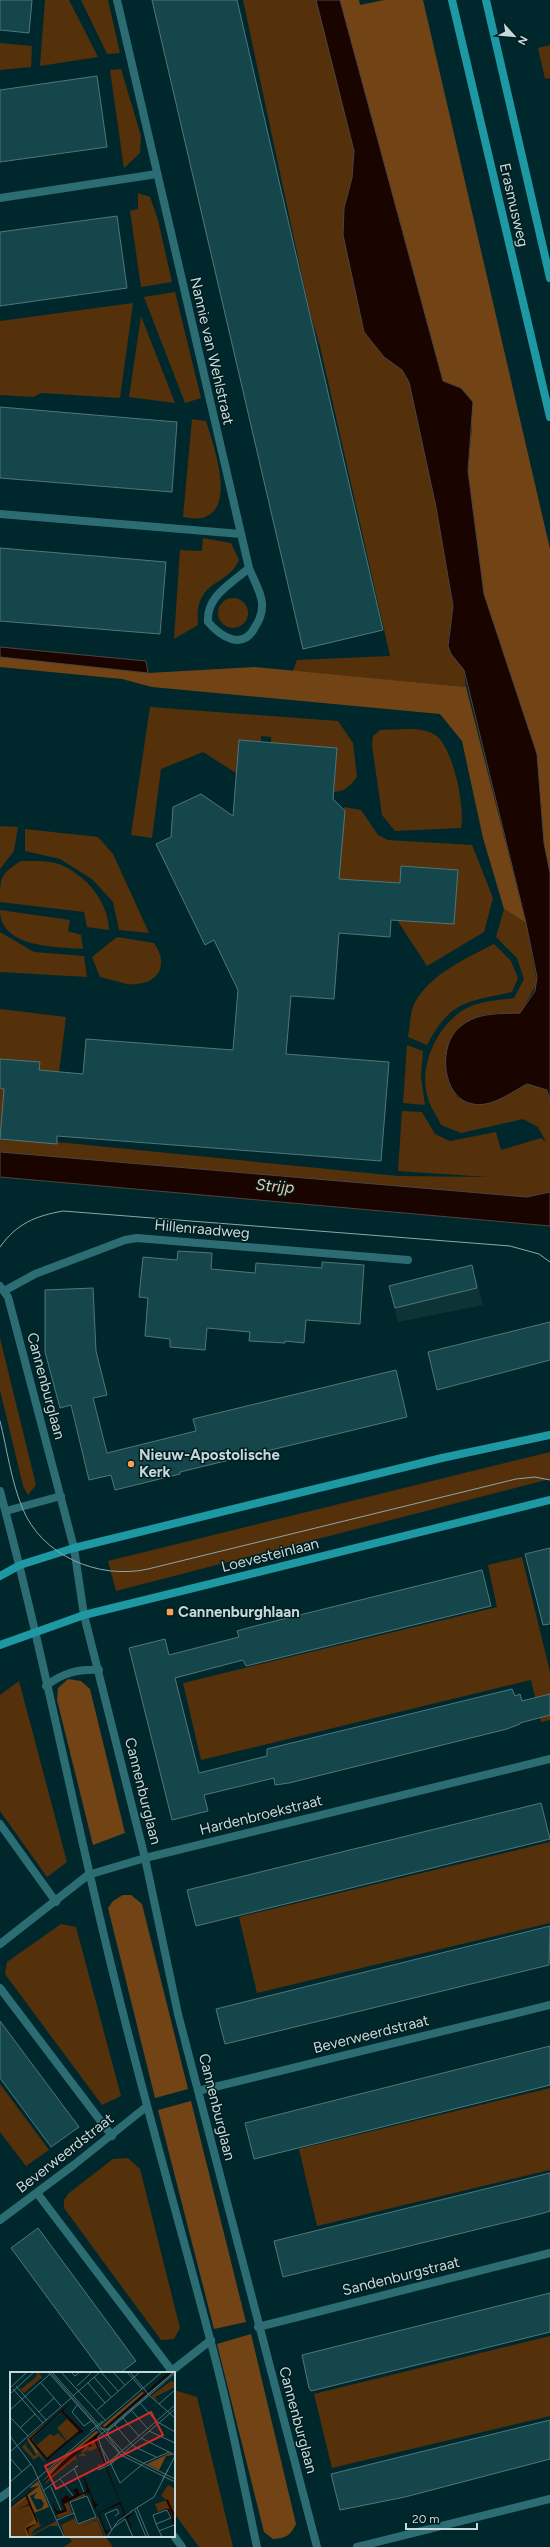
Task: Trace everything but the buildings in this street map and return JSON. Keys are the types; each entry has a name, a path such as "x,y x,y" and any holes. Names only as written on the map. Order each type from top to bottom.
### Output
{"street":[{"name":"Nannie van Wehlstraat","path":"116,0 249,568 262,605 260,618 253,633 242,640 233,641 226,638 208,622 207,610 219,593 249,568"},
{"name":"Erasmusweg","path":"452,0 550,417"},
{"name":"Erasmusweg","path":"486,0 550,278"},
{"path":"0,198 157,174"},
{"path":"0,514 241,534"},
{"name":"Hillenraadweg","path":"2,1289 34,1274 125,1240 137,1238 408,1260"},
{"name":"Cannenburglaan","path":"2,1289 8,1297 61,1496 74,1548 84,1615 145,1858 178,2014 258,2327 317,2547"},
{"path":"0,1576 20,1565 74,1548 442,1458 550,1435"},
{"path":"0,1491 36,1630 46,1686 88,1875 146,2107 211,2340 257,2547"},
{"path":"6,1512 61,1496"},
{"name":"Loevesteinlaan","path":"0,1645 36,1630 84,1615 550,1500"},
{"path":"46,1686 58,1676 87,1669 99,1670"},
{"name":"Hardenbroekstraat","path":"0,1944 56,1902 88,1875 145,1858 550,1759"},
{"path":"0,1824 56,1902"},
{"path":"0,1988 112,2136"},
{"name":"Beverweerdstraat","path":"198,2091 550,2004"},
{"name":"Beverweerdstraat","path":"0,2220 112,2136 146,2107"},
{"path":"37,2193 171,2372 211,2340"},
{"name":"Sandenburgstraat","path":"258,2327 550,2253"},
{"path":"0,2498 10,2491"},
{"path":"357,2547 550,2499"},
{"path":"175,2537 182,2547"}],"shaded area":[{"path":"45,0 69,0 98,57 40,66"},
{"path":"81,0 108,0 120,53 107,54"},
{"path":"243,0 316,0 319,5 354,151 352,178 344,208 384,357 402,370 409,382 436,507 453,606 448,640 451,654 464,670 466,687 293,671 297,660 390,656 320,346 310,313"},
{"path":"340,0 359,0 360,5 384,0 423,0 550,549 550,873 544,843 537,754 484,594 468,471 472,428 461,388 443,381"},
{"path":"0,43 32,46 31,67 0,70"},
{"path":"550,45 550,78 545,79 538,48"},
{"path":"121,69 141,136 140,153 124,168 110,70"},
{"path":"138,193 150,197 158,220 172,282 141,287 130,211 138,209"},
{"path":"175,292 201,398 185,403 144,297"},
{"path":"133,303 120,398 41,393 33,397 0,395 0,321"},
{"path":"141,316 175,403 129,397"},
{"path":"192,419 206,421 220,476 221,490 218,503 212,513 201,518 183,517"},
{"path":"203,538 231,543 239,560 234,569 206,591 201,599 198,610 198,625 174,639 180,550 202,551"},
{"path":"233,598 244,602 248,613 244,624 233,628 222,624 218,613 222,602"},
{"path":"0,657 148,673 255,667 466,687 526,923 504,909 483,838 462,741 440,714 152,687 122,679 0,667"},
{"path":"150,707 338,721 353,743 357,777 347,788 334,792 337,748 271,743 271,737 261,736 261,742 239,740 236,773 203,752 161,769 152,838 131,835"},
{"path":"380,730 418,730 432,733 438,737 449,755 457,781 460,794 462,819 461,828 395,831 382,815 372,745 373,736"},
{"path":"344,807 361,810 378,835 388,840 472,845 493,898 484,932 427,966 397,920 454,924 458,870 402,866 400,883 339,879"},
{"path":"0,826 18,827 14,851 0,869"},
{"path":"25,829 98,837 113,854 149,933 119,930 113,902 92,879 60,859 25,851"},
{"path":"21,861 40,861 59,864 78,875 94,890 100,899 108,919 109,930 87,927 84,912 0,902 0,887 5,873"},
{"path":"504,909 526,923 537,983 520,1014 482,1015 469,1021 462,1027 451,1043 448,1052 448,1080 458,1098 489,1103 527,1084 547,1090 550,1101 550,1192 527,1197 0,1152 0,1089 4,1089 1,1140 57,1142 398,1176 488,1177 398,1171 402,1111 422,1112 435,1134 450,1141 496,1132 501,1150 541,1138 546,1142 538,1127 523,1119 461,1133 441,1125 429,1101 425,1085 428,1059 433,1046 448,1023 458,1014 474,1005 514,998 524,979 517,958 496,937"},
{"path":"0,910 70,920 68,931 81,935 83,949 45,946 19,939 9,932 2,923"},
{"path":"0,932 34,952 84,956 87,977 0,972"},
{"path":"117,937 154,943 159,952 161,967 158,974 153,979 137,984 127,984 100,977 92,957"},
{"path":"494,944 511,961 518,978 512,992 471,1001 461,1005 444,1019 427,1045 408,1037 414,1004 429,984 449,968"},
{"path":"0,1009 66,1017 59,1072 39,1070 40,1063 0,1059"},
{"path":"407,1045 423,1051 421,1077 425,1105 403,1103"},
{"path":"472,1265 483,1305 398,1322 389,1285"},
{"path":"0,1338 36,1485 28,1495 23,1486 0,1390"},
{"path":"550,1452 550,1479 116,1591 108,1561"},
{"path":"522,1557 550,1672 550,1720 541,1722 531,1680 201,1760 183,1683 497,1607 488,1565"},
{"path":"68,1679 81,1681 90,1689 125,1833 93,1845 57,1700 58,1688"},
{"path":"19,1681 67,1862 47,1877 0,1811 0,1695"},
{"path":"550,1842 550,1923 257,1993 239,1917"},
{"path":"123,1895 131,1895 142,1904 188,2089 155,2098 108,1908 113,1901"},
{"path":"61,1924 76,1927 121,2096 102,2105 5,1974 7,1962"},
{"path":"0,2084 49,2150 26,2166 0,2132"},
{"path":"550,2088 550,2170 317,2226 299,2149"},
{"path":"191,2101 246,2322 214,2329 158,2110"},
{"path":"128,2158 140,2169 180,2328 174,2339 161,2340 64,2208 64,2200 69,2193 113,2159"},
{"path":"251,2334 296,2524 290,2534 277,2539 273,2539 264,2532 217,2344"},
{"path":"550,2336 550,2416 332,2468 314,2394"},
{"path":"175,2390 197,2397 233,2547 199,2547 175,2514"},
{"path":"69,2537 106,2537 113,2547 64,2547 72,2541"}],"water":[{"path":"316,0 340,0 443,381 461,388 473,402 468,471 484,594 537,754 544,843 550,873 550,1101 547,1090 527,1084 494,1102 480,1105 473,1104 462,1100 454,1092 449,1082 446,1070 448,1045 453,1034 461,1026 474,1018 497,1014 520,1013 535,991 537,977 526,923 464,670 451,654 448,646 453,606 436,507 409,382 402,370 384,357 364,332 343,235 344,208 352,178 354,151"},
{"path":"0,647 146,661 148,673 0,657"},
{"name":"Strijp","path":"0,1152 527,1197 550,1192 550,1226 0,1177"}],"tram line":[{"path":"0,1247 20,1226 44,1215 63,1211 510,1246 539,1254 550,1262"},
{"path":"0,1421 18,1497 31,1524 43,1539 57,1551 92,1567 110,1571 129,1572 148,1569 516,1479 535,1477 550,1480"}],"place":[{"name":"Nieuw-Apostolische Kerk","path":"131,1464"},
{"name":"Cannenburghlaan","path":"170,1612"}]}
